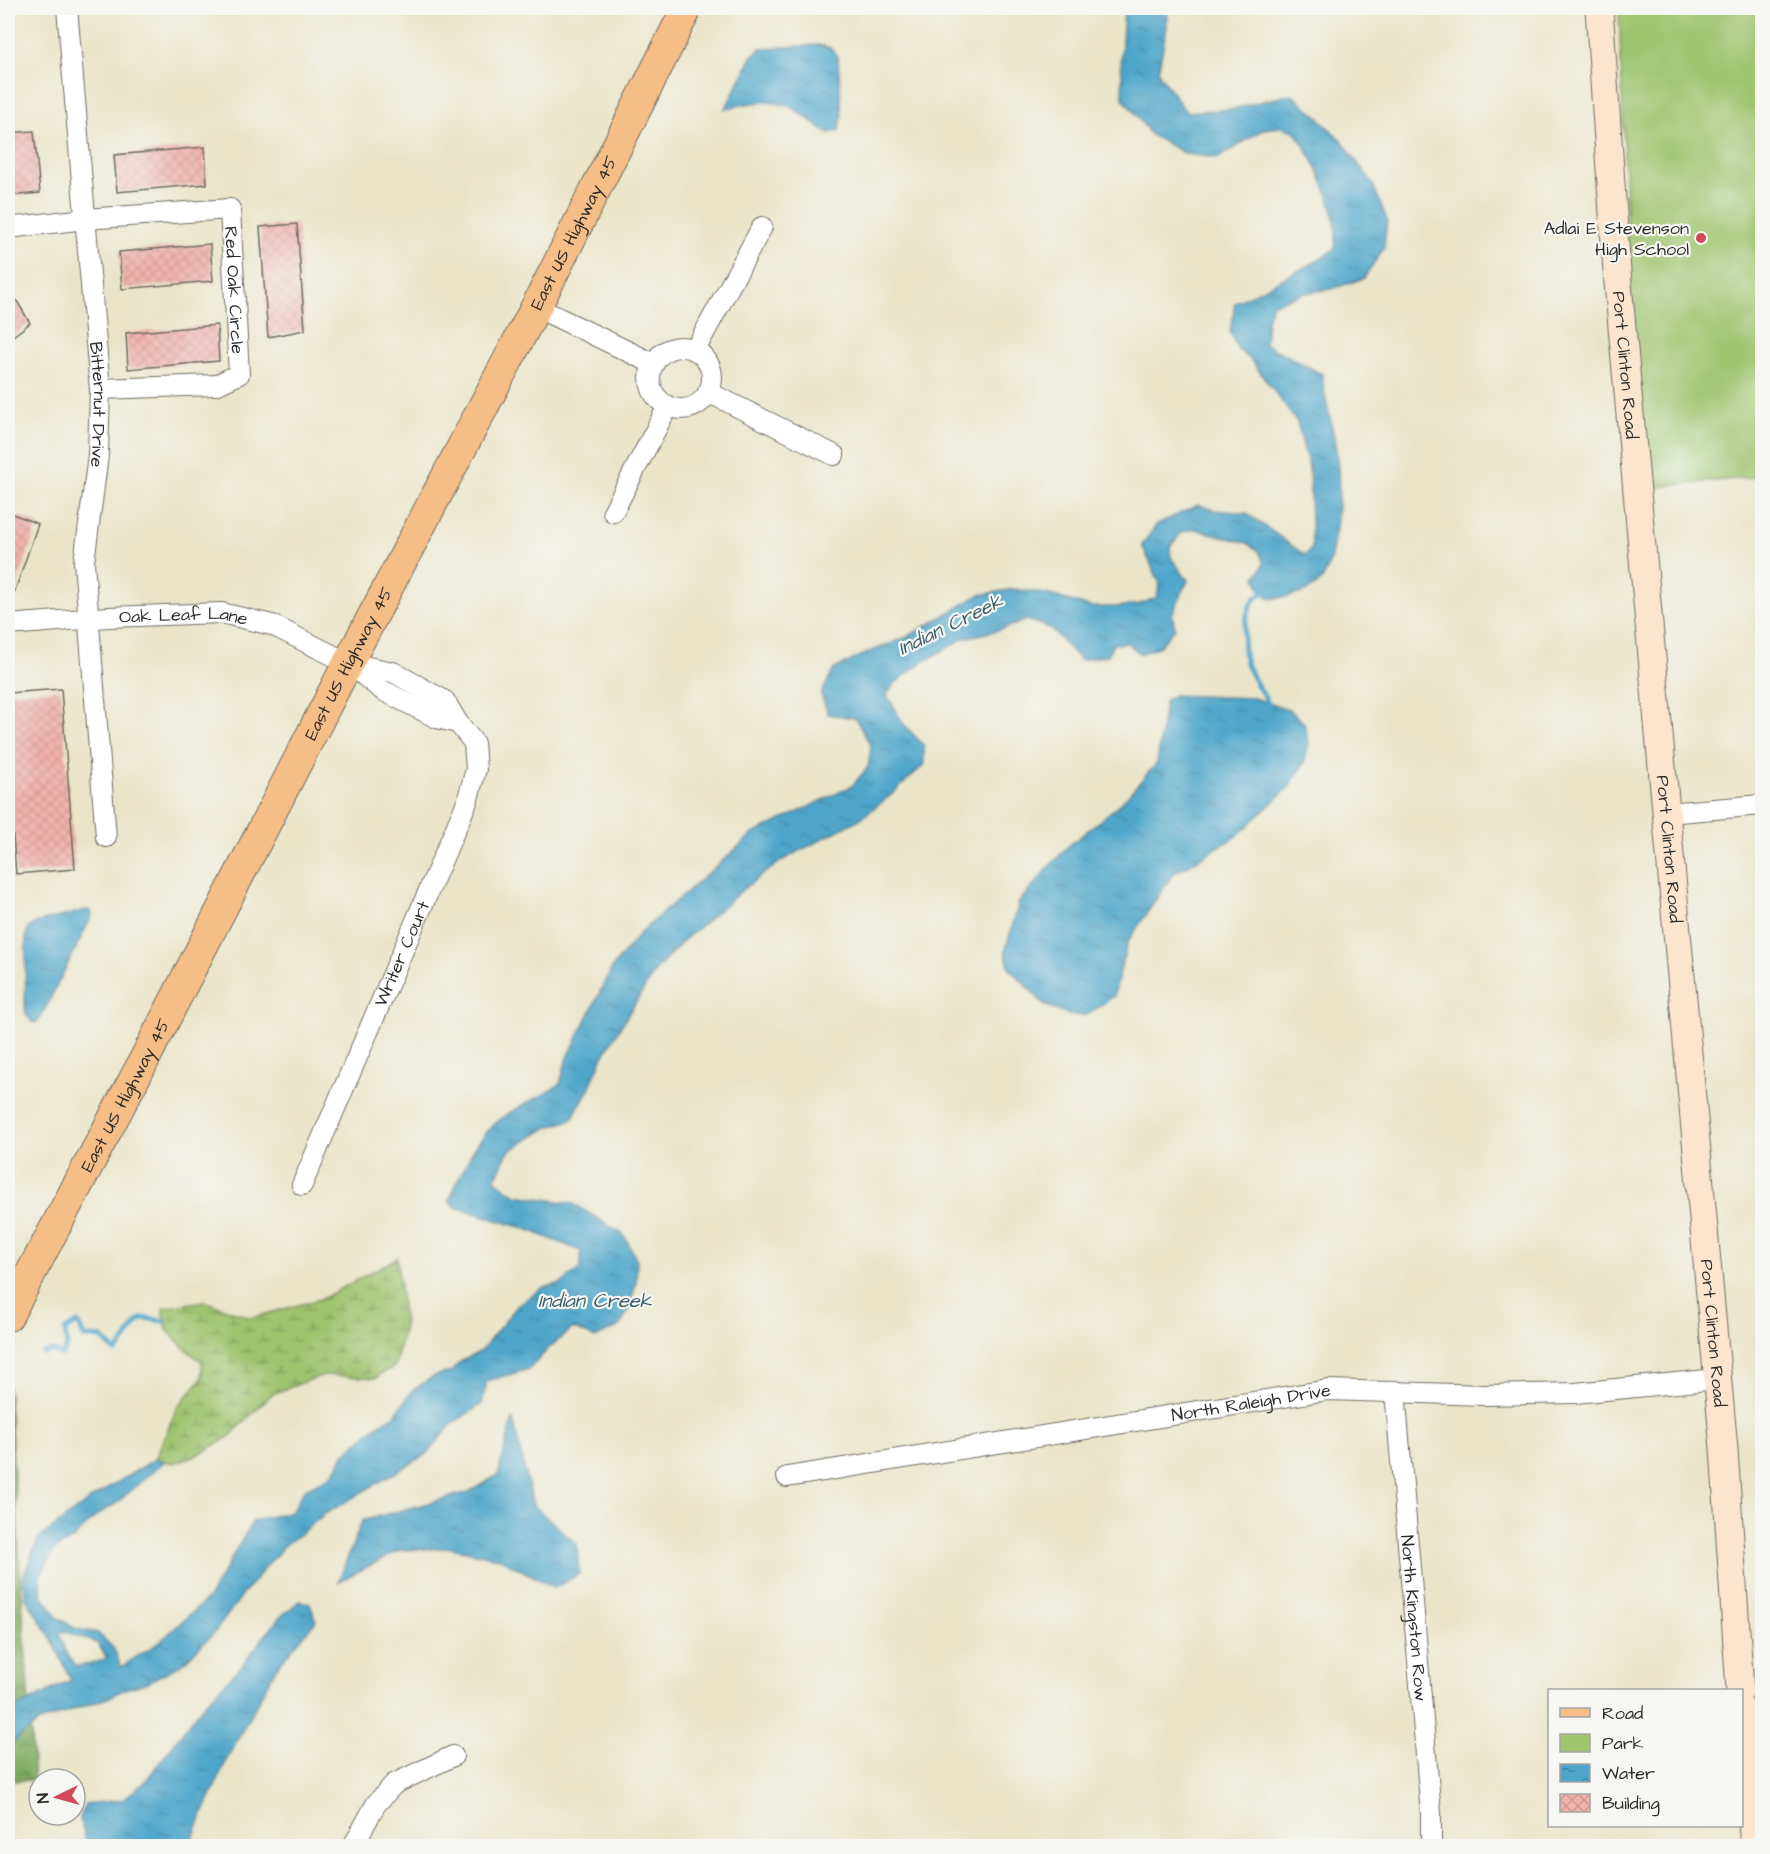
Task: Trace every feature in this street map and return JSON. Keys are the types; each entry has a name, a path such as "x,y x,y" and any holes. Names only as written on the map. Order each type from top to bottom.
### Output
{"main road":[{"name":"East US Highway 45","path":"8,1317 536,307 687,8"}],"street":[{"name":"Bitternut Drive","path":"67,8 100,389 98,456 84,561 106,837"},
{"name":"Port Clinton Road","path":"1599,8 1618,284 1724,1449 1740,1689"},
{"name":"Red Oak Circle","path":"85,219 230,209 239,374 216,385 100,389"},
{"path":"8,228 85,219"},
{"path":"695,350 762,227"},
{"path":"536,307 654,364"},
{"path":"686,347 695,350 710,366 711,387 698,404 689,408 678,409 668,406 654,392 651,374 654,364 667,350 686,347"},
{"path":"708,392 834,454"},
{"path":"613,512 668,406"},
{"name":"Oak Leaf Lane","path":"8,625 221,613 272,625 348,663"},
{"name":"Writer Court","path":"302,1185 466,802 476,769 474,743 458,723 437,718 382,690 348,663"},
{"path":"1666,813 1762,805"},
{"name":"North Raleigh Drive","path":"787,1477 1328,1390 1485,1395 1575,1393 1717,1379"},
{"name":"North Kingston Row","path":"1395,1391 1431,1814 1431,1846"},
{"path":"1743,1721 1754,1846"},
{"path":"353,1846 376,1804 394,1784 453,1756"}],"green space":[{"name":"Adlai E Stevenson High School","path":"1619,8 1762,8 1762,476 1636,489"},
{"path":"397,1258 404,1326 395,1366 375,1378 323,1375 272,1394 229,1437 194,1457 173,1463 155,1459 177,1408 202,1378 202,1362 185,1349 167,1330 163,1308 204,1301 251,1318 324,1298"},
{"path":"8,1384 33,1767 27,1767 27,1780 8,1781"}],"water":[{"name":"Indian Creek","path":"1124,8 1168,8 1167,27 1158,72 1186,112 1233,109 1291,94 1342,141 1373,184 1387,220 1384,248 1364,278 1332,289 1305,293 1272,304 1267,320 1265,344 1322,374 1339,478 1331,559 1321,581 1306,591 1271,599 1261,591 1256,576 1264,564 1259,551 1247,543 1195,529 1182,532 1170,547 1171,558 1188,580 1172,615 1175,628 1160,646 1140,654 1128,643 1113,644 1108,655 1080,660 1050,628 1027,620 1003,629 964,638 920,664 894,684 887,695 903,723 924,746 924,765 890,796 861,818 783,860 746,887 683,941 655,971 603,1056 589,1089 571,1120 548,1127 508,1152 495,1180 516,1195 572,1203 623,1234 637,1260 636,1283 629,1309 620,1326 595,1338 573,1328 529,1369 487,1381 482,1404 452,1424 427,1454 325,1514 283,1547 243,1594 215,1632 181,1665 146,1683 39,1722 8,1746 8,1712 71,1680 53,1642 25,1596 24,1574 38,1539 92,1498 155,1459 165,1461 117,1503 97,1515 73,1539 54,1550 40,1577 42,1595 58,1618 76,1629 98,1633 114,1649 121,1667 157,1644 209,1597 253,1521 292,1511 304,1490 332,1475 346,1452 374,1428 394,1416 413,1390 434,1376 451,1372 460,1362 481,1351 517,1306 542,1288 562,1283 581,1268 581,1251 526,1229 455,1207 449,1201 465,1165 488,1131 508,1114 560,1084 566,1061 612,968 641,932 753,834 852,786 868,767 871,746 855,718 828,714 821,694 834,669 907,637 979,595 1014,589 1047,594 1090,607 1140,604 1156,598 1160,584 1142,545 1157,524 1198,505 1215,510 1246,513 1305,555 1312,548 1309,468 1297,422 1250,359 1238,350 1230,332 1235,303 1319,260 1335,248 1334,220 1325,187 1302,142 1294,131 1282,127 1264,129 1218,158 1186,154 1151,135 1123,98 1121,58","holes":["63,1631 97,1643 107,1658 91,1664 76,1666 67,1653 59,1633"]},
{"path":"819,45 831,48 838,57 842,117 839,131 828,133 794,109 777,103 751,103 725,109 753,55 761,48"},
{"path":"1173,695 1254,698 1291,711 1304,723 1309,741 1305,762 1290,786 1237,836 1173,874 1127,943 1114,996 1087,1015 1070,1015 1045,1005 1010,969 1005,952 1019,902 1066,848 1120,804 1157,763 1165,701"},
{"path":"87,910 91,911 92,916 41,1017 36,1023 32,1022 26,1014 25,1005 28,929 35,923"},
{"path":"513,1419 533,1505 577,1544 579,1574 555,1588 499,1558 451,1548 400,1550 338,1582 362,1521 469,1492 498,1475"},
{"path":"299,1601 310,1603 316,1621 276,1668 228,1757 189,1846 87,1846 82,1827 87,1827 87,1804 122,1800 144,1783 204,1704 238,1670 278,1619"}],"building":[{"path":"34,131 40,193 8,196 8,133"},
{"path":"205,147 207,184 117,192 114,155"},
{"path":"297,224 305,330 268,337 260,227"},
{"path":"210,244 213,281 122,289 119,252"},
{"path":"8,286 30,323 8,340"},
{"path":"217,325 219,361 128,369 126,333"},
{"path":"8,512 38,524 10,605 8,605"},
{"path":"61,689 75,869 16,874 8,774 8,693"}],"waterway":[{"path":"1263,593 1256,597 1247,615 1244,648 1247,666 1268,703"},
{"path":"43,1353 53,1351 62,1355 67,1347 65,1330 78,1323 84,1337 101,1337 116,1352 142,1318 165,1321"}],"place":[{"name":"Adlai E Stevenson High School","path":"1701,238"}]}
